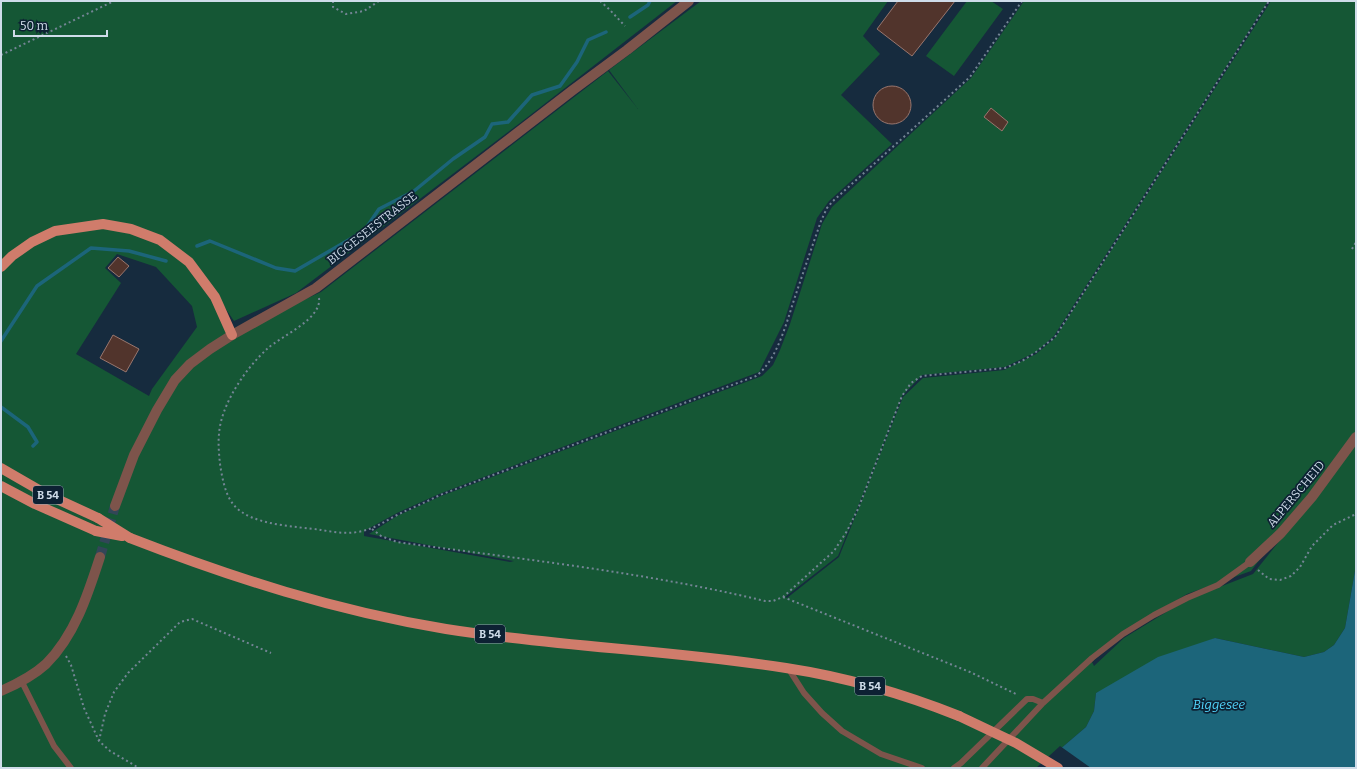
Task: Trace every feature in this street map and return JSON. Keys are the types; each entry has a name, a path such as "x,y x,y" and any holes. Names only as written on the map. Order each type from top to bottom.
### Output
{"main road":[{"path":"1,267 12,256 32,242 54,231 103,224 131,229 160,240 189,262 215,297 232,334"},
{"name":"B 54","path":"1,468 46,494 98,518 130,538"},
{"name":"B 54","path":"1,486 34,504 96,531 130,538 262,586 328,604 388,618 447,629 525,639 729,659 788,668 855,682 898,694 959,716 1016,743 1058,768"}],"street":[{"name":"BIGGESEESTRASSE","path":"115,506 134,455 157,410 175,380 190,364 232,334 316,288 627,50 688,1"},
{"name":"ALPERSCHEID","path":"1250,562 1281,533 1312,497 1356,437"},
{"path":"1,691 22,682 45,664 61,646 72,628 88,593 100,557"}],"lane":[{"path":"982,768 1043,703 1092,658 1122,634 1174,605 1218,584 1250,562"},
{"path":"788,668 804,693 822,713 842,730 881,754 922,768"},
{"path":"22,682 54,746 70,768"},
{"path":"954,768 962,763 1027,699 1033,699 1043,703"}],"path":[{"path":"1,55 114,1"},
{"path":"333,1 333,7 346,14 364,11 379,1"},
{"path":"600,1 625,26"},
{"path":"316,288 320,302 317,310 311,318 268,347 255,361 243,377 225,410 219,433 219,453 222,475 233,504 251,518 285,525 346,533 359,532 372,529 440,495 756,376 761,372 769,362 779,341 821,221 827,208 970,77 1022,1"},
{"path":"372,529 382,536 397,542 609,571 706,587 765,601 773,601 783,597 834,552 847,531 858,509 902,396 911,383 922,376 1005,368 1022,361 1055,337 1269,1"},
{"path":"1352,249 1356,242"},
{"path":"1250,562 1269,579 1280,580 1291,576 1300,567 1312,546 1333,525 1356,514"},
{"path":"783,597 970,672 1027,699"},
{"path":"99,741 105,714 114,692 128,673 180,622 192,619 271,653"},
{"path":"61,646 71,665 84,708 99,741 110,751 139,768"}],"green space":[{"path":"1,1 677,1 520,123 296,293 234,321 219,299 234,332 321,292 608,71 638,109 609,70 701,1 888,1 863,36 880,54 841,95 892,144 829,201 817,218 784,322 759,372 439,494 397,513 364,531 364,536 510,562 514,561 369,534 397,516 441,496 762,376 773,365 780,350 790,324 822,224 832,207 971,78 1024,1 1268,1 1054,336 1036,352 1005,367 922,375 902,396 838,556 785,597 787,598 839,557 903,397 923,378 1004,370 1036,354 1055,338 1271,1 1356,1 1356,435 1251,571 1187,594 1120,634 1092,662 1094,666 1124,638 1186,600 1253,574 1314,498 1356,441 1356,565 1345,628 1334,645 1324,652 1304,657 1215,638 1096,693 1094,711 1086,727 1038,768 1,768","holes":["117,254 156,267 192,306 197,327 152,389 149,396 76,354 121,283 105,268"]},
{"path":"967,1 991,1 1003,9 954,76 926,56"}],"water":[{"name":"Biggesee","path":"1356,565 1356,768 1038,768 1086,727 1094,711 1096,693 1158,657 1215,638 1304,657 1324,652 1334,645 1345,628"}],"pier":[{"path":"1060,746 1091,768 1036,768"}],"building":[{"path":"898,1 955,1 912,56 877,29"},
{"path":"892,86 905,92 911,105 905,118 892,124 879,118 873,105 879,92"},
{"path":"991,108 1008,122 1002,131 984,117"},
{"path":"118,257 129,266 119,277 108,268"},
{"path":"113,335 139,349 126,372 100,358"}],"waterway":[{"path":"630,17 648,5 650,1"},
{"path":"197,246 210,241 276,268 295,271 364,231 379,209 414,191 453,159 485,137 492,124 508,122 532,95 560,86 577,62 588,40 606,32"},
{"path":"1,341 37,286 91,248 129,251 166,261"},
{"path":"1,407 28,427 37,442 33,446"}],"tunnel":[{"path":"100,557 115,506"}]}
